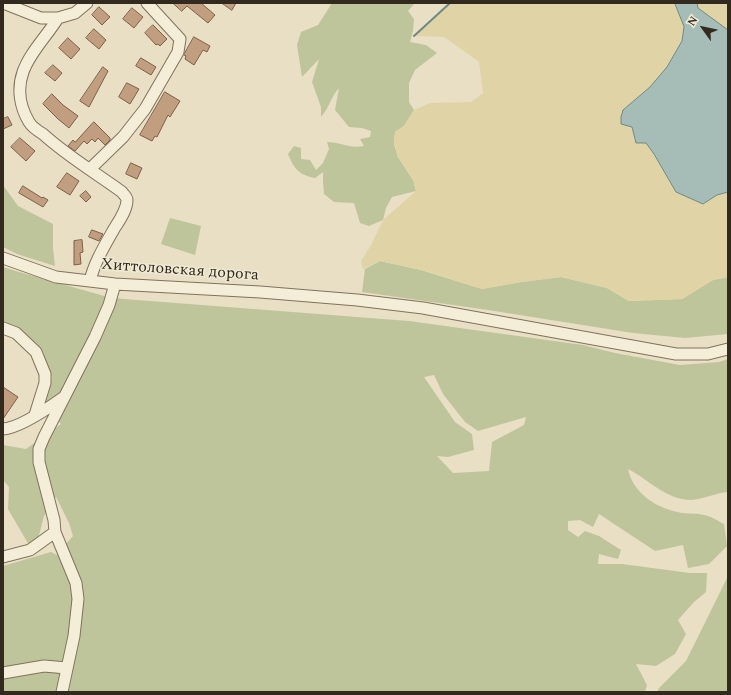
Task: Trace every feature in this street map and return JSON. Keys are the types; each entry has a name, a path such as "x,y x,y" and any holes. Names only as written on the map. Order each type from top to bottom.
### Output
{"street":[{"path":"3,3 41,18 58,18 75,13 87,3"},
{"path":"90,169 123,137 145,109 178,52 180,39 147,3"},
{"path":"58,18 50,33 35,51 23,72 19,89 21,106 30,123 49,140 122,192 126,197 127,201 121,217 105,244 90,281"},
{"name":"Хиттоловская дорога","path":"3,258 56,277 115,284 260,292 357,300 423,308 676,354 708,354 728,349"},
{"path":"62,692 74,636 78,599 76,583 55,532 54,520 39,462 39,449 95,337 109,305 115,284"},
{"path":"3,328 16,333 36,352 45,374 45,384 35,415"},
{"path":"3,429 10,428 35,415 66,395"},
{"path":"3,557 30,550 55,532"},
{"path":"3,673 44,666 67,668"}],"green space":[{"path":"332,3 435,3 414,4 408,11 414,19 410,42 426,45 437,53 415,70 409,83 409,102 414,110 404,126 395,132 394,144 398,157 413,180 416,191 392,197 386,208 383,220 369,226 360,223 354,203 334,202 324,194 323,172 315,178 301,173 292,164 288,154 294,146 301,148 301,159 310,160 316,170 323,163 329,149 327,142 359,147 364,146 360,139 370,137 371,131 362,128 349,127 335,110 339,88 321,117 321,107 312,82 319,59 302,77 297,45 301,32 318,25"},
{"path":"3,185 18,206 53,224 55,266 17,254 3,247"},
{"path":"170,218 201,226 195,255 161,244"},
{"path":"380,261 421,270 482,289 561,277 607,288 629,301 682,299 713,280 728,277 728,334 685,338 633,333 362,292 365,269"},
{"path":"3,267 108,297 409,321 583,345 615,353 680,365 719,362 728,359 728,492 691,500 673,497 628,469 635,486 648,499 656,504 673,511 712,517 724,524 727,546 709,564 688,568 683,545 655,551 599,514 593,527 580,520 568,521 568,530 578,537 585,531 599,536 621,550 618,559 599,554 598,564 622,564 690,573 707,573 706,592 694,602 678,620 686,634 675,654 656,666 636,664 647,685 645,692 3,692 3,566 51,552 75,564 62,548 73,536 69,523 56,497 44,516 38,539 29,545 8,509 9,487 3,480 3,445 26,449 61,424 43,404 52,378 42,349 17,327 3,324","holes":["434,375 443,394 465,422 478,431 526,417 524,425 492,442 489,471 453,473 437,456 448,457 474,450 472,434 455,422 424,377"]},
{"path":"728,576 728,692 657,692 659,688 686,661"}],"sand":[{"path":"450,3 675,3 684,27 682,41 667,67 650,87 623,110 632,127 636,143 646,143 676,192 703,204 717,195 728,192 728,277 713,280 682,299 629,301 607,288 561,277 482,289 422,270 380,261 363,269 361,261 371,245 383,220 416,191 413,179 398,157 394,144 395,132 404,126 414,110 430,103 471,102 483,93 479,62 444,37 414,36"},
{"path":"697,3 728,3 728,30 698,8"}],"water":[{"path":"675,3 697,3 698,8 728,30 728,192 717,195 703,204 676,192 646,143 636,143 632,127 621,124 623,110 650,87 667,67 682,41 684,27"}],"building":[{"path":"173,3 201,3 215,15 208,23 187,6 182,11"},
{"path":"222,3 236,3 232,10"},
{"path":"99,7 110,17 102,25 92,15"},
{"path":"132,8 143,17 134,28 123,19"},
{"path":"153,25 167,39 160,46 158,44 156,45 145,33"},
{"path":"94,29 106,40 99,49 86,38"},
{"path":"194,37 210,46 207,52 203,50 194,65 185,59 186,56 184,55"},
{"path":"68,38 80,49 71,59 59,48"},
{"path":"141,58 156,67 151,75 136,66"},
{"path":"53,65 62,73 55,81 45,73"},
{"path":"103,67 108,71 89,107 80,101"},
{"path":"127,83 139,89 130,104 119,97"},
{"path":"165,92 180,101 170,117 168,115 157,137 155,136 152,141 140,135"},
{"path":"52,94 63,105 78,116 69,128 43,104"},
{"path":"8,117 12,125 3,129 3,119"},
{"path":"94,122 110,138 105,145 98,138 95,142 92,139 87,144 84,141 75,151 68,146 73,140 75,142"},
{"path":"20,138 35,151 26,161 11,147"},
{"path":"131,163 142,168 137,179 126,174"},
{"path":"67,173 79,181 70,195 57,187"},
{"path":"23,186 48,200 43,207 19,193"},
{"path":"86,191 91,197 86,202 80,196"},
{"path":"92,230 103,234 99,241 89,237"},
{"path":"82,240 83,252 80,253 81,264 74,265 74,241"},
{"path":"3,387 18,397 3,419"}],"waterway":[{"path":"414,36 450,3"}]}
